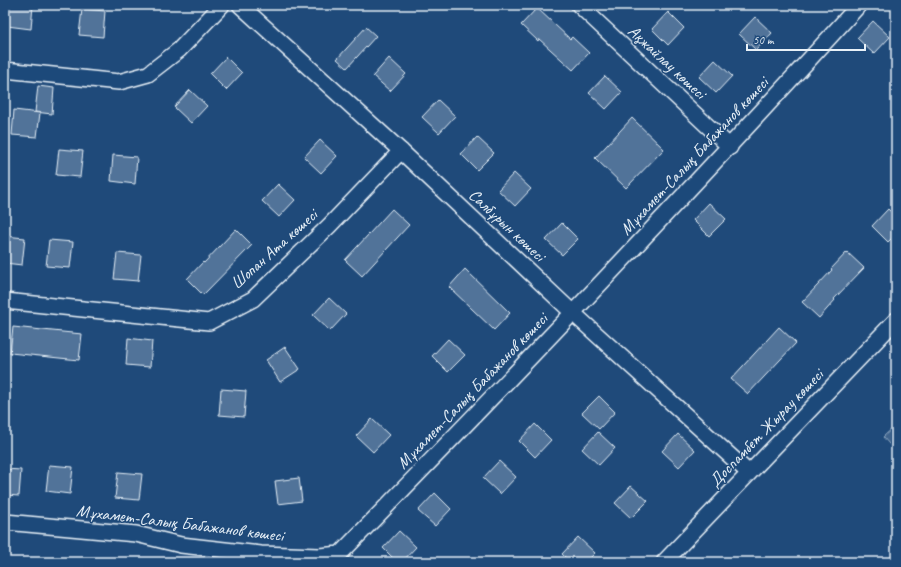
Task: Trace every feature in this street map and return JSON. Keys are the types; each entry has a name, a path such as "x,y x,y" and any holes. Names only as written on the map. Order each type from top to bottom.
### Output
{"street":[{"path":"5,70 119,82 148,74 179,50 222,5"},
{"name":"Салбұрын көшесі","path":"240,5 401,151 573,313 749,473"},
{"name":"Ақжайлау көшесі","path":"579,5 730,147"},
{"name":"Мұхамет-Салық Бабажанов көшесі","path":"5,522 136,534 181,545 261,554 319,556 340,554 573,313 730,147 859,5"},
{"name":"Шопан Ата көшесі","path":"5,301 209,322 252,299 329,226 401,151"},
{"name":"Доспамбет Жырау көшесі","path":"664,562 896,320"}],"shaded area":[{"path":"896,425 896,452 883,437"}],"building":[{"path":"9,5 33,5 31,29 7,26"},
{"path":"537,8 570,39 572,37 589,53 573,70 521,25"},
{"path":"82,9 105,11 103,37 79,35"},
{"path":"668,12 684,28 668,45 652,29"},
{"path":"755,17 772,33 756,50 739,34"},
{"path":"873,21 890,37 874,54 857,38"},
{"path":"366,27 376,36 347,68 337,59"},
{"path":"226,57 242,73 226,90 210,74"},
{"path":"389,58 406,74 390,91 373,76"},
{"path":"715,60 732,76 716,93 699,77"},
{"path":"605,76 622,92 606,109 589,93"},
{"path":"38,86 54,88 52,114 35,112"},
{"path":"190,90 207,106 191,123 174,107"},
{"path":"438,100 455,116 439,133 422,117"},
{"path":"14,110 40,113 37,137 12,135"},
{"path":"632,118 664,149 626,188 595,158"},
{"path":"477,137 494,153 477,170 461,154"},
{"path":"320,140 337,156 321,173 304,157"},
{"path":"59,149 83,151 80,177 56,175"},
{"path":"113,155 137,157 135,184 111,181"},
{"path":"514,173 531,189 515,206 498,190"},
{"path":"278,184 295,200 279,217 262,201"},
{"path":"709,203 726,219 709,236 693,220"},
{"path":"392,209 409,225 362,276 345,260"},
{"path":"888,209 896,217 896,234 888,242 872,226"},
{"path":"562,223 578,239 562,255 546,240"},
{"path":"236,229 252,245 203,295 187,279"},
{"path":"5,236 25,238 22,265 5,263"},
{"path":"49,240 73,242 70,268 46,266"},
{"path":"847,252 864,268 834,299 835,300 819,318 802,302"},
{"path":"117,253 141,255 138,281 114,279"},
{"path":"465,269 510,313 494,330 449,287"},
{"path":"329,298 346,314 330,331 313,315"},
{"path":"13,327 82,334 79,360 10,353"},
{"path":"779,327 796,343 748,394 731,379"},
{"path":"128,338 152,341 150,367 126,365"},
{"path":"448,339 465,355 448,372 432,356"},
{"path":"285,347 300,369 280,382 266,360"},
{"path":"221,389 246,391 244,417 219,415"},
{"path":"599,396 615,412 599,429 582,413"},
{"path":"372,419 389,435 373,452 356,436"},
{"path":"535,424 551,440 535,457 519,441"},
{"path":"598,432 615,448 599,465 582,449"},
{"path":"678,434 695,450 679,467 662,451"},
{"path":"499,461 516,477 500,494 483,478"},
{"path":"49,465 73,467 70,494 46,491"},
{"path":"5,469 21,470 19,496 5,495"},
{"path":"118,472 142,474 139,500 115,498"},
{"path":"299,478 302,501 278,504 275,481"},
{"path":"631,486 648,501 631,518 615,503"},
{"path":"435,493 451,509 435,526 418,511"},
{"path":"399,531 416,547 402,562 397,562 383,548"},
{"path":"578,537 595,553 586,562 570,562 562,554"}]}
